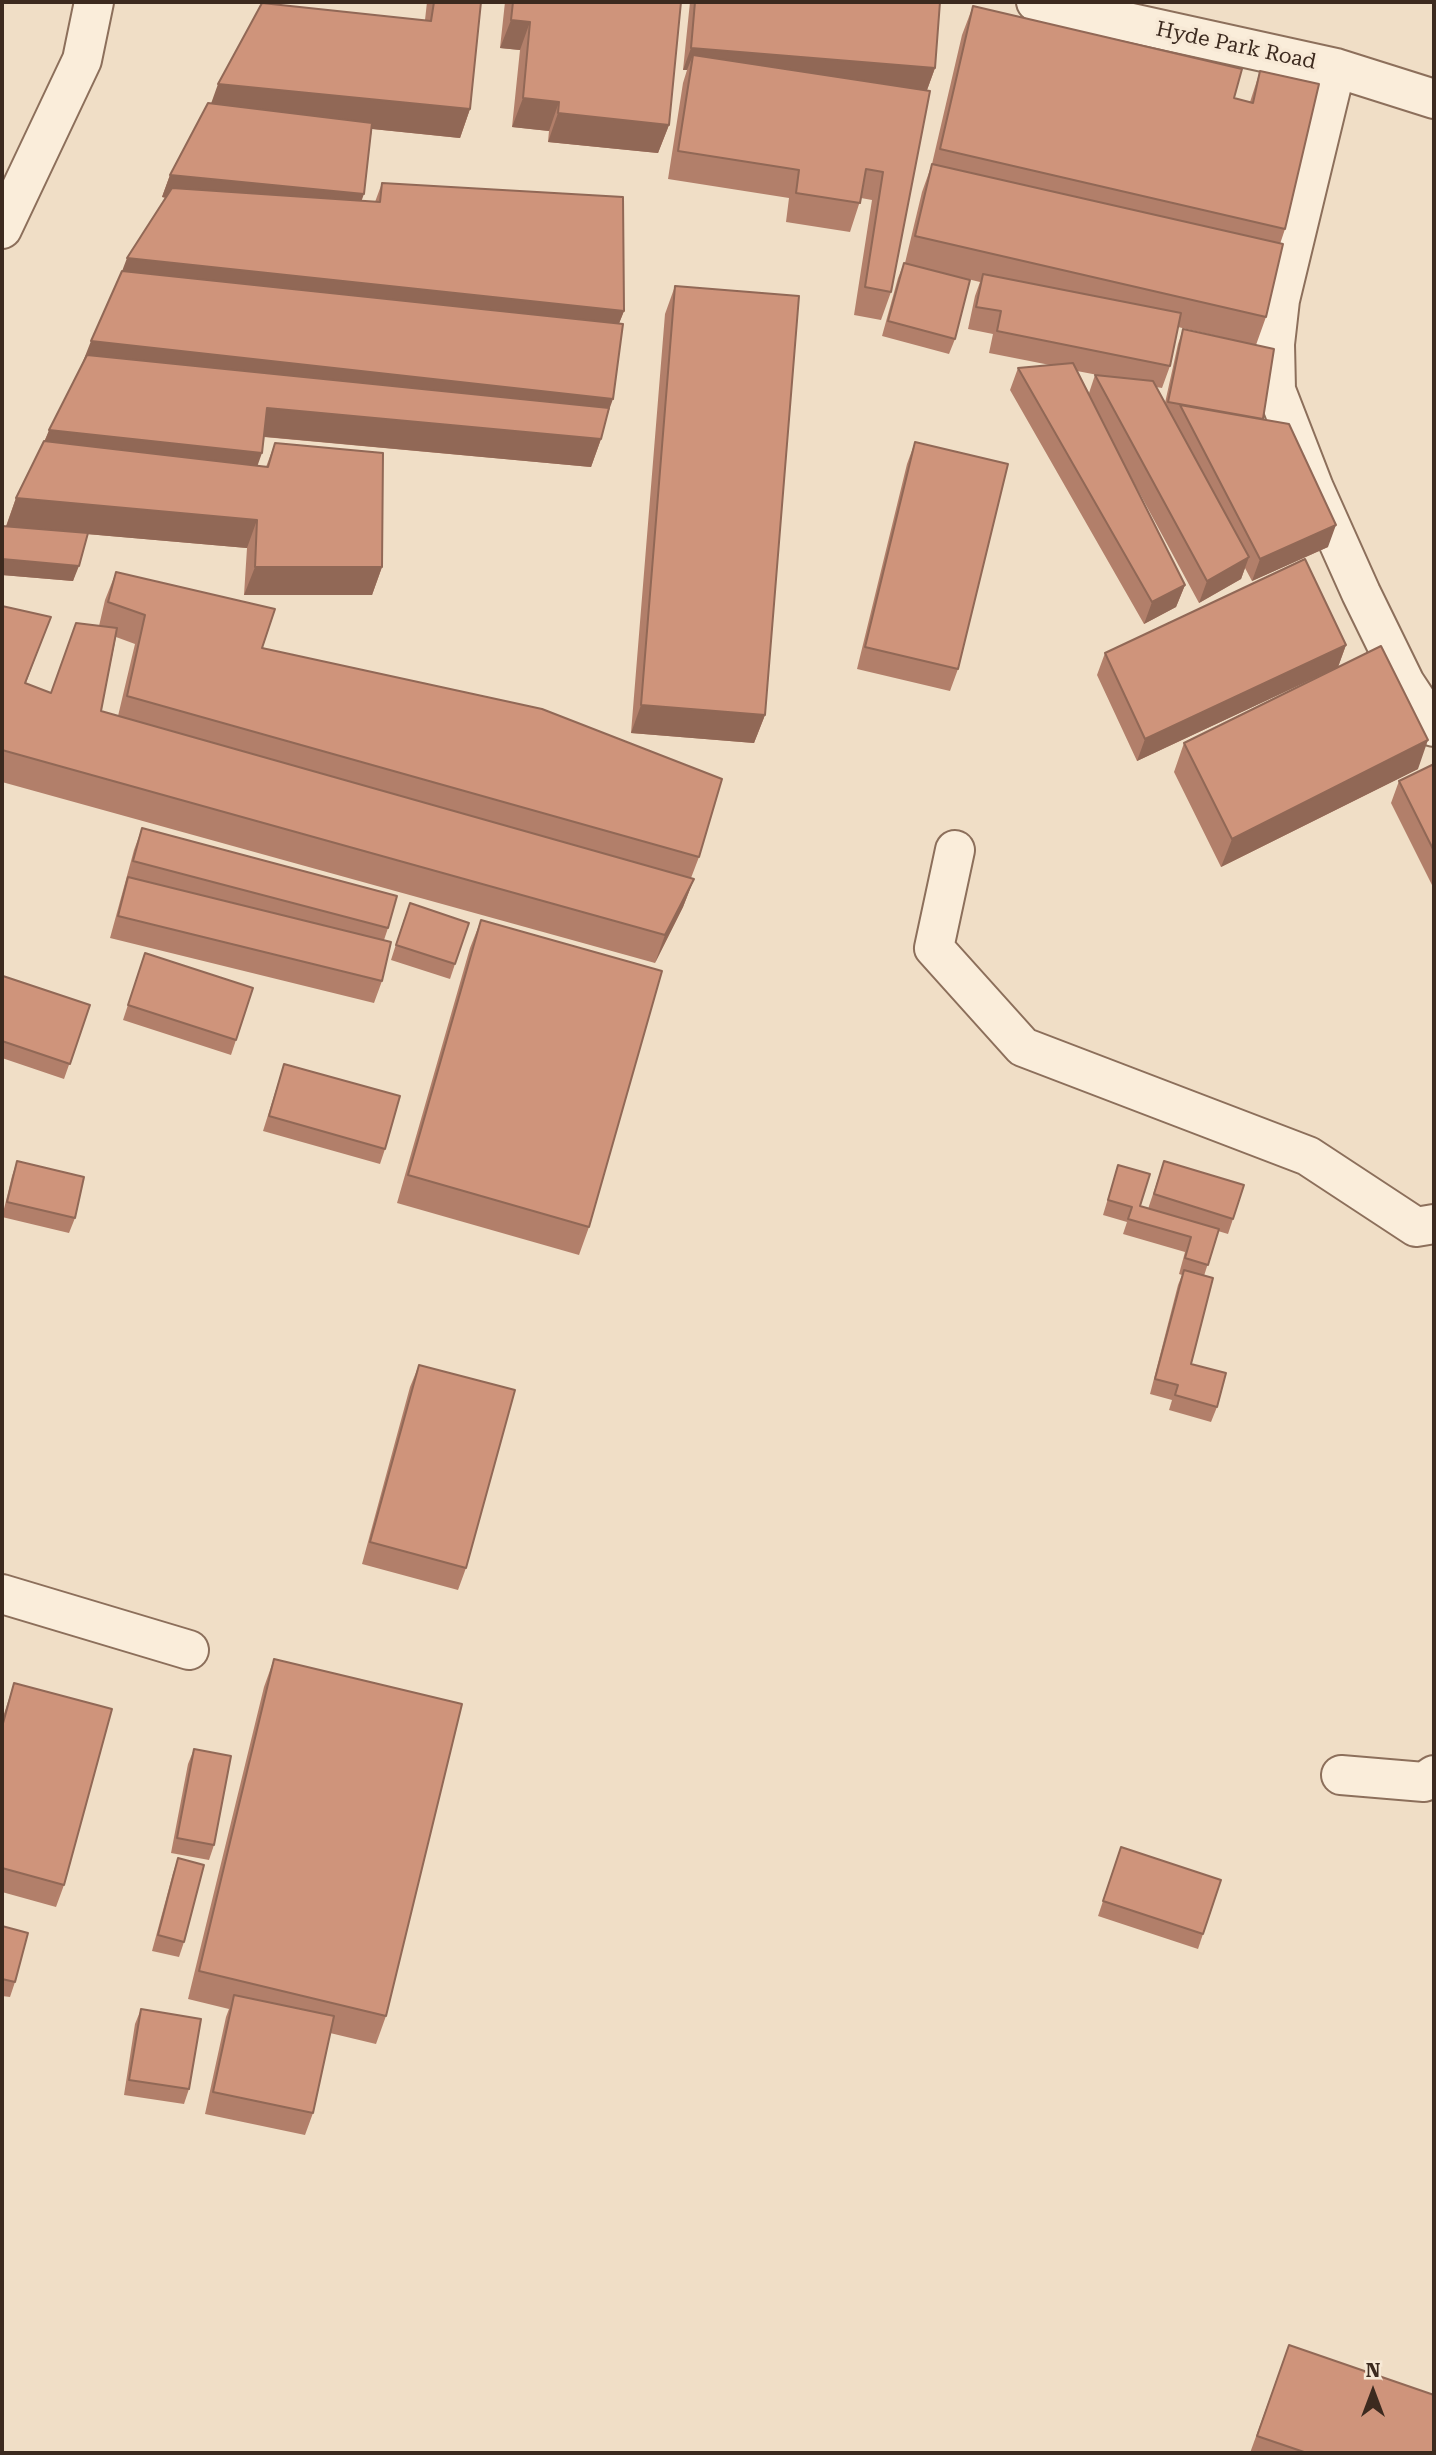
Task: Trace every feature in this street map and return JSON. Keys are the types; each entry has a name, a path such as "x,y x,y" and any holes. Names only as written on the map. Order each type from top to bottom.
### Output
{"street":[{"path":"2,229 82,61 94,2"},
{"name":"Hyde Park Road","path":"1036,2 1109,10 1336,68 1434,99"},
{"path":"1336,68 1280,300 1275,344 1276,390 1314,488 1361,593 1405,682 1434,727"},
{"path":"956,850 934,948 1023,1048 1308,1156 1416,1227 1434,1224"},
{"path":"2,1594 189,1650"},
{"path":"1341,1775 1424,1782 1434,1775"}],"building":[{"path":"434,2 481,2 470,109 218,84 262,3 431,21"},
{"path":"513,2 681,2 669,125 558,113 559,102 523,98 530,22 511,20"},
{"path":"695,2 940,2 935,68 691,48"},
{"path":"973,6 1242,69 1234,98 1253,103 1260,71 1319,84 1285,229 940,149"},
{"path":"693,55 930,91 891,292 865,287 883,172 866,169 860,203 796,193 799,170 678,151"},
{"path":"208,103 372,123 364,194 170,175"},
{"path":"932,164 1283,244 1266,317 915,236"},
{"path":"382,183 623,197 624,311 127,258 172,188 380,202"},
{"path":"904,263 970,280 955,339 888,321"},
{"path":"122,271 623,324 613,399 91,341"},
{"path":"983,274 1181,313 1170,366 997,331 1001,311 976,307"},
{"path":"675,286 799,296 765,715 641,705"},
{"path":"1183,329 1274,349 1263,419 1168,402"},
{"path":"87,355 609,408 601,439 267,408 262,453 49,430"},
{"path":"1073,363 1185,585 1152,602 1018,368"},
{"path":"1095,375 1153,381 1249,557 1207,581"},
{"path":"1180,405 1289,424 1336,525 1260,559"},
{"path":"44,441 268,467 275,443 383,453 382,567 255,567 257,520 16,498"},
{"path":"915,442 1008,464 958,669 865,647"},
{"path":"2,526 88,533 79,566 2,559"},
{"path":"1305,559 1346,645 1145,739 1105,653"},
{"path":"116,572 275,609 262,648 542,709 722,779 699,857 127,696 145,615 108,602"},
{"path":"2,606 51,617 25,683 51,693 76,623 117,628 101,711 694,879 665,935 2,750"},
{"path":"1381,646 1428,740 1232,839 1184,743"},
{"path":"1434,764 1434,851 1399,781"},
{"path":"142,828 397,896 388,928 133,861"},
{"path":"128,877 391,942 382,981 118,916"},
{"path":"410,903 469,923 455,964 396,945"},
{"path":"481,920 662,971 589,1227 408,1175"},
{"path":"145,953 253,988 236,1040 128,1005"},
{"path":"3,976 90,1005 70,1064 2,1041"},
{"path":"284,1064 400,1096 385,1149 269,1116"},
{"path":"17,1161 84,1177 75,1218 7,1202"},
{"path":"1164,1161 1244,1185 1233,1219 1154,1194"},
{"path":"1118,1165 1150,1174 1140,1206 1219,1229 1208,1265 1185,1258 1191,1237 1128,1219 1132,1207 1108,1200"},
{"path":"1184,1270 1213,1278 1191,1364 1226,1373 1217,1407 1175,1395 1178,1385 1155,1379"},
{"path":"419,1365 515,1390 466,1568 370,1542"},
{"path":"274,1659 462,1704 386,2016 199,1971"},
{"path":"14,1683 112,1709 64,1885 2,1868 2,1727"},
{"path":"194,1749 231,1756 214,1845 177,1838"},
{"path":"1121,1847 1221,1880 1203,1934 1103,1901"},
{"path":"178,1858 204,1865 184,1942 158,1935"},
{"path":"2,1926 28,1933 15,1982 2,1979"},
{"path":"234,1995 334,2016 313,2113 213,2092"},
{"path":"141,2009 201,2019 189,2089 129,2080"},
{"path":"1289,2345 1434,2395 1434,2453 1307,2453 1257,2436"}]}
